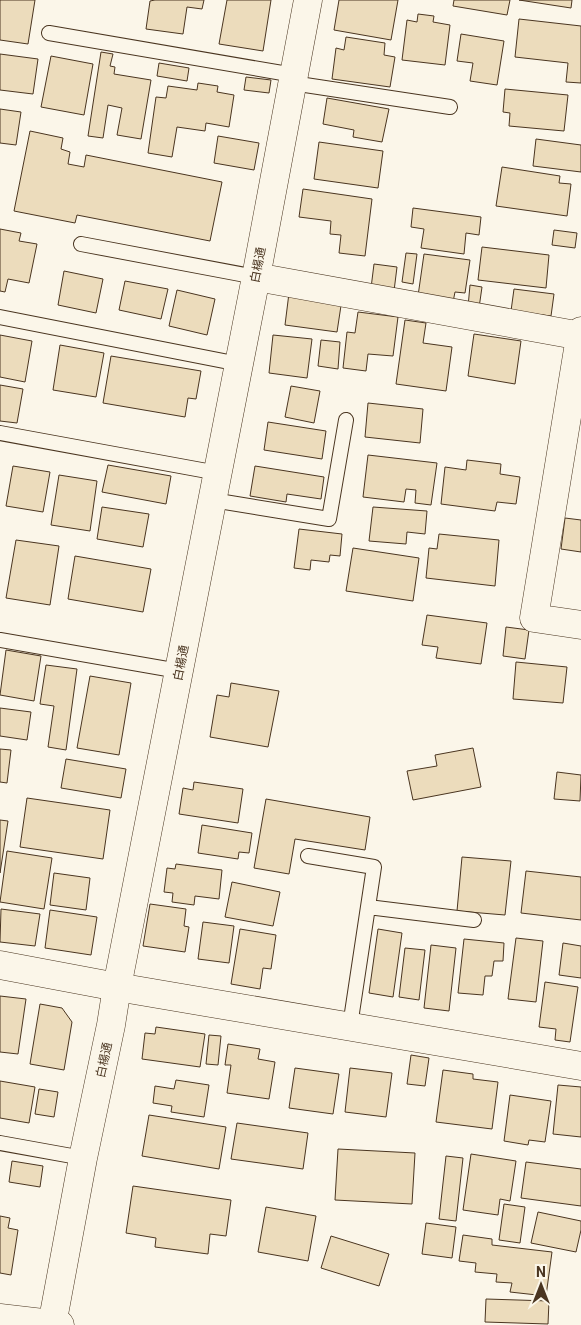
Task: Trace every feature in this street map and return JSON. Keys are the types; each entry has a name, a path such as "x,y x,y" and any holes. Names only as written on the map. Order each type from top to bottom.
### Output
{"street":[{"name":"白楊通","path":"55,1325 83,1158 111,1025 308,0"},
{"path":"256,276 581,335 534,618 581,625"},
{"path":"0,965 581,1066"},
{"path":"0,1318 55,1325"}],"lane":[{"path":"49,33 450,107"},
{"path":"81,244 256,276"},
{"path":"0,317 239,364"},
{"path":"212,500 329,519 346,420"},
{"path":"0,433 218,473"},
{"path":"0,640 179,671"},
{"path":"308,856 374,867 350,1026"},
{"path":"368,907 474,920"},
{"path":"0,1143 83,1158"}],"building":[{"path":"0,0 35,0 28,44 0,40"},
{"path":"204,0 202,9 187,7 183,34 146,29 150,1"},
{"path":"227,0 271,0 263,51 219,44"},
{"path":"339,0 398,0 391,40 334,30"},
{"path":"454,0 510,0 507,15 453,6"},
{"path":"519,0 572,0 571,8"},
{"path":"418,14 434,16 433,22 450,25 445,65 402,60 407,20 417,22"},
{"path":"519,19 581,26 581,83 566,82 568,63 515,57"},
{"path":"461,34 504,41 497,85 470,81 473,63 457,61"},
{"path":"346,37 385,43 384,55 395,57 390,87 332,79 336,48 344,50"},
{"path":"101,52 113,54 110,66 115,67 114,74 151,80 141,139 117,135 122,108 108,105 103,138 88,136"},
{"path":"0,54 38,59 33,94 0,90"},
{"path":"51,56 93,64 84,115 41,107"},
{"path":"159,63 189,68 187,81 157,76"},
{"path":"246,77 271,80 269,93 244,90"},
{"path":"198,83 218,86 217,92 234,95 229,127 206,123 205,131 177,127 172,157 148,153 156,97 166,98 168,86 197,90"},
{"path":"505,89 568,95 564,131 509,126 510,113 503,112"},
{"path":"327,98 389,109 382,142 353,137 354,130 323,124"},
{"path":"0,109 21,112 16,145 0,143"},
{"path":"30,131 63,138 61,149 70,152 68,164 84,167 86,155 222,182 210,241 77,215 75,223 14,211"},
{"path":"218,136 259,143 254,170 214,163"},
{"path":"536,139 581,145 581,172 533,166"},
{"path":"319,142 383,151 378,188 314,179"},
{"path":"502,167 560,176 559,183 571,184 567,216 496,206"},
{"path":"303,189 372,199 365,256 339,253 341,235 330,234 331,221 299,217"},
{"path":"413,208 481,217 479,235 466,233 464,254 421,248 424,229 411,227"},
{"path":"0,229 21,233 19,241 37,244 29,283 8,279 5,292 0,291"},
{"path":"554,230 577,233 575,248 552,245"},
{"path":"482,247 549,255 546,288 478,280"},
{"path":"406,253 417,254 413,284 402,282"},
{"path":"424,254 470,260 465,293 455,292 453,302 418,296"},
{"path":"374,264 397,267 394,291 371,288"},
{"path":"64,271 103,279 96,313 58,305"},
{"path":"125,281 168,289 161,319 119,310"},
{"path":"470,285 482,287 479,308 468,307"},
{"path":"514,289 554,294 551,316 511,311"},
{"path":"177,290 215,299 207,335 169,326"},
{"path":"289,293 342,299 337,332 285,325"},
{"path":"358,312 398,317 393,356 368,354 366,371 343,368 347,332 355,333"},
{"path":"405,320 426,323 423,343 452,347 446,391 396,384"},
{"path":"474,334 521,341 515,384 468,376"},
{"path":"0,335 32,341 25,382 0,377"},
{"path":"273,335 312,339 307,378 269,373"},
{"path":"321,340 340,342 338,369 318,366"},
{"path":"60,345 104,353 96,397 53,390"},
{"path":"111,356 201,371 196,399 188,398 185,417 103,403"},
{"path":"0,385 23,389 17,423 0,421"},
{"path":"291,386 320,391 314,423 285,417"},
{"path":"368,403 423,409 420,443 365,437"},
{"path":"268,422 326,431 322,459 264,450"},
{"path":"368,455 437,463 431,505 415,503 416,490 406,489 404,502 363,497"},
{"path":"467,460 501,464 500,474 520,477 516,504 497,502 495,511 441,504 445,467 466,470"},
{"path":"108,465 171,476 166,504 102,492"},
{"path":"13,466 50,472 43,512 6,506"},
{"path":"255,466 324,477 321,499 287,494 286,502 250,496"},
{"path":"59,475 97,481 90,531 51,525"},
{"path":"102,507 149,514 143,547 97,539"},
{"path":"373,507 427,511 425,534 407,532 406,544 369,541"},
{"path":"565,518 581,520 581,552 561,549"},
{"path":"299,529 342,534 340,556 330,555 329,562 311,560 310,570 294,568"},
{"path":"439,534 499,540 495,586 426,578 429,548 437,549"},
{"path":"16,540 59,546 50,605 6,598"},
{"path":"353,548 419,558 413,601 346,591"},
{"path":"75,556 151,569 143,612 68,599"},
{"path":"427,615 487,623 481,664 436,658 438,647 422,645"},
{"path":"506,627 529,630 525,659 503,656"},
{"path":"6,650 41,656 34,701 0,695"},
{"path":"516,662 567,667 563,703 513,699"},
{"path":"46,665 77,669 66,750 48,747 54,706 40,704"},
{"path":"90,676 131,683 119,755 77,748"},
{"path":"231,683 279,691 268,747 210,737 217,695 229,697"},
{"path":"0,708 31,712 27,740 0,736"},
{"path":"473,748 481,787 413,800 407,771 437,766 435,755"},
{"path":"0,749 11,750 7,783 0,782"},
{"path":"66,759 126,769 121,798 61,788"},
{"path":"557,772 581,775 580,801 554,799"},
{"path":"194,782 243,789 238,823 179,814 183,788 193,790"},
{"path":"27,798 110,810 103,859 20,847"},
{"path":"266,799 370,817 365,850 295,839 289,874 254,868"},
{"path":"0,820 8,821 0,873"},
{"path":"202,825 252,833 249,853 239,852 238,859 198,853"},
{"path":"7,851 52,858 44,909 0,902"},
{"path":"462,857 511,861 505,915 457,911"},
{"path":"176,864 222,870 219,899 195,896 194,905 172,902 173,893 164,892 167,868 175,869"},
{"path":"526,871 581,877 581,920 521,913"},
{"path":"54,873 90,878 86,910 50,905"},
{"path":"232,882 280,892 273,926 225,917"},
{"path":"150,904 186,909 184,926 189,927 185,952 143,946"},
{"path":"1,909 40,914 35,946 0,942"},
{"path":"50,910 97,917 91,955 45,948"},
{"path":"203,922 234,926 229,963 198,959"},
{"path":"240,929 276,935 271,969 263,968 260,989 231,984"},
{"path":"378,929 402,933 393,997 369,993"},
{"path":"516,938 543,941 536,1002 508,999"},
{"path":"464,939 504,943 503,961 494,961 492,976 485,976 483,995 458,993"},
{"path":"563,943 581,946 581,978 559,975"},
{"path":"431,945 456,948 449,1011 424,1008"},
{"path":"405,948 425,950 419,1000 399,997"},
{"path":"545,982 578,987 570,1042 555,1040 556,1029 539,1027"},
{"path":"0,996 26,999 18,1054 0,1052"},
{"path":"40,1004 62,1008 72,1022 64,1070 30,1064"},
{"path":"156,1027 205,1034 200,1067 142,1059 145,1033 155,1034"},
{"path":"209,1035 221,1036 218,1065 206,1064"},
{"path":"228,1044 260,1049 258,1059 275,1062 269,1099 227,1093 231,1065 225,1065"},
{"path":"411,1055 429,1058 425,1086 407,1084"},
{"path":"295,1068 339,1074 333,1114 289,1108"},
{"path":"350,1068 392,1073 386,1117 345,1112"},
{"path":"443,1070 473,1074 473,1079 498,1082 492,1129 436,1122"},
{"path":"176,1080 209,1085 204,1117 171,1112 172,1106 153,1103 155,1086 174,1089"},
{"path":"0,1081 35,1087 29,1123 0,1118"},
{"path":"558,1085 581,1087 581,1137 553,1134"},
{"path":"39,1089 58,1092 54,1117 35,1114"},
{"path":"510,1095 551,1101 545,1142 529,1140 528,1145 504,1141"},
{"path":"149,1115 226,1127 219,1169 142,1156"},
{"path":"237,1123 308,1133 303,1169 231,1159"},
{"path":"338,1149 415,1153 412,1204 335,1200"},
{"path":"471,1154 516,1161 510,1201 500,1199 498,1215 463,1210"},
{"path":"446,1156 463,1158 456,1221 439,1219"},
{"path":"12,1161 43,1166 40,1187 9,1182"},
{"path":"526,1162 581,1169 581,1206 521,1198"},
{"path":"133,1186 231,1200 226,1236 210,1234 208,1254 155,1247 156,1238 126,1233"},
{"path":"504,1204 525,1207 520,1243 499,1240"},
{"path":"266,1207 316,1216 308,1261 258,1252"},
{"path":"538,1212 581,1221 576,1252 531,1243"},
{"path":"0,1216 10,1218 8,1228 18,1230 11,1275 0,1273"},
{"path":"426,1223 456,1227 452,1258 422,1254"},
{"path":"463,1235 492,1239 492,1245 552,1252 546,1296 510,1292 512,1283 496,1282 497,1274 475,1272 476,1263 459,1261"},
{"path":"331,1236 389,1254 379,1286 321,1268"},
{"path":"486,1299 549,1301 548,1324 485,1322"}]}
